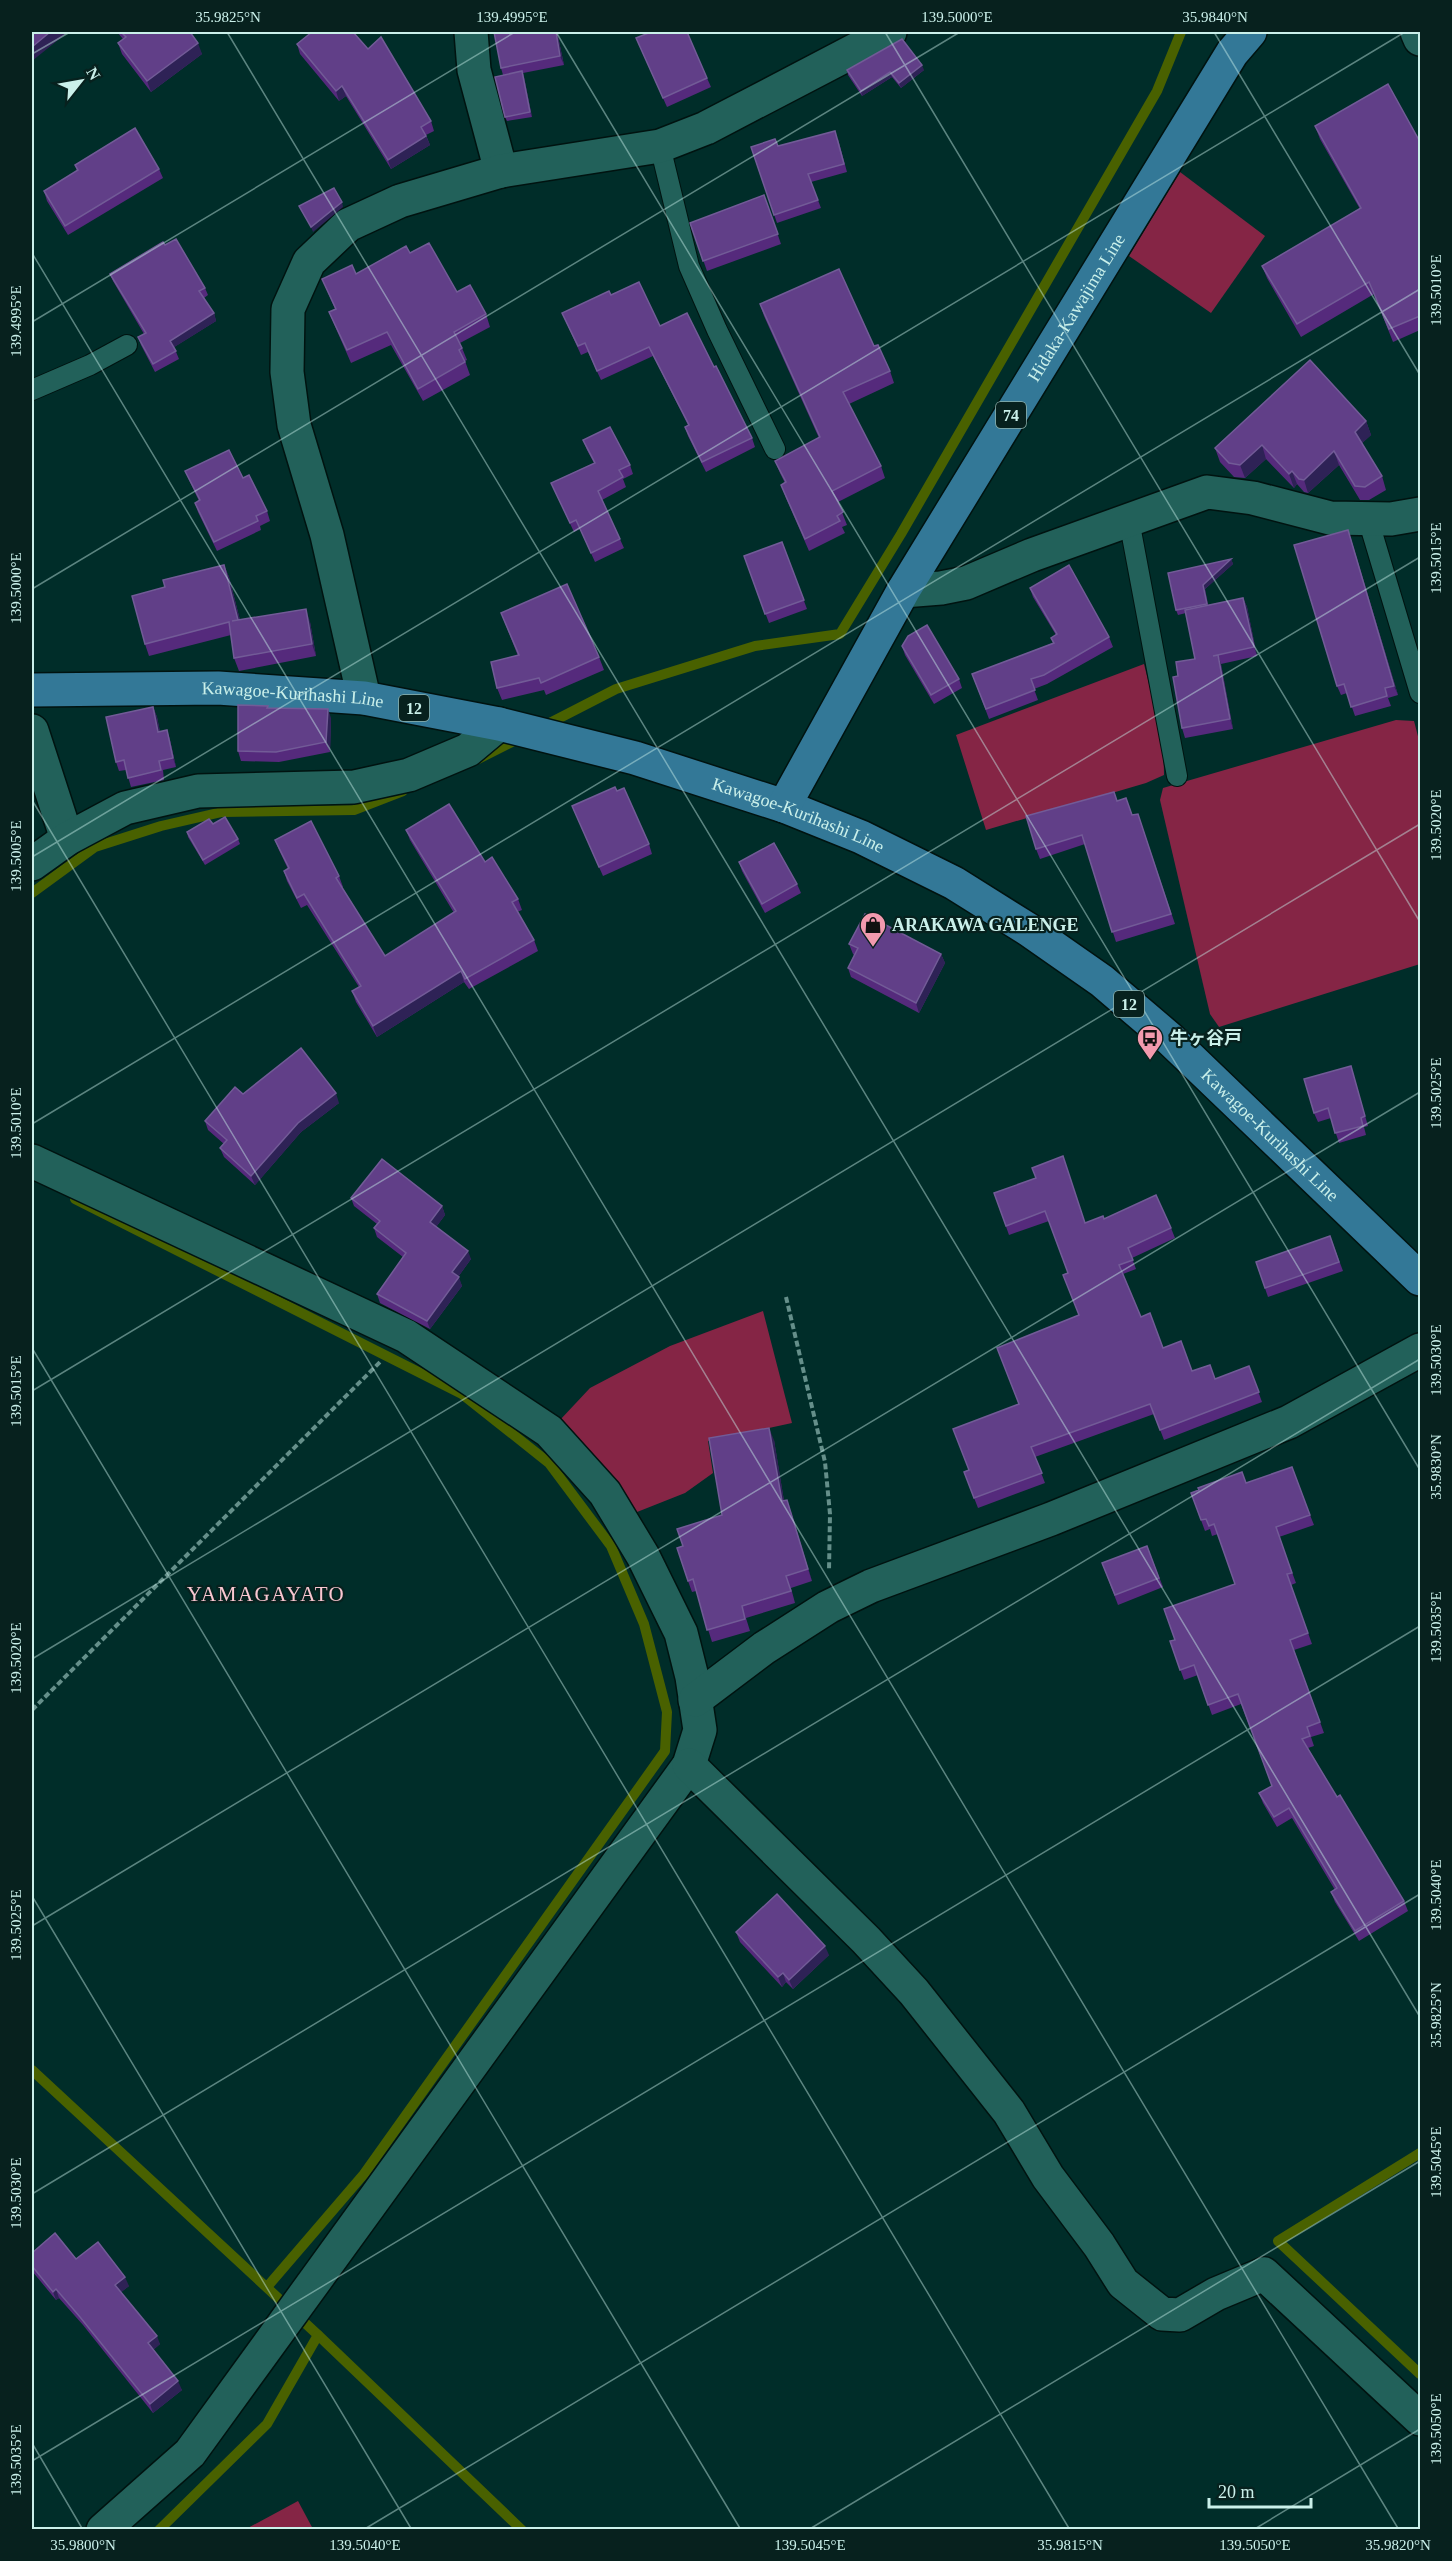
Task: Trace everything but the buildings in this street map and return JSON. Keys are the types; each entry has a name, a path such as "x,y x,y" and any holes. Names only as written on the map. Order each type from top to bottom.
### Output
{"main road":[{"name":"Hidaka-Kawajima Line","path":"784,806 903,591 1232,53 1250,32"},
{"name":"Kawagoe-Kurihashi Line","path":"32,690 218,688 364,698 499,724 635,758 784,806 861,837 954,883 1029,930 1102,981 1170,1039 1420,1279"}],"street":[{"path":"471,32 474,70 501,171"},
{"path":"364,698 327,535 294,425 287,372 288,309 309,262 348,225 400,201 501,171 660,146 706,128 890,32"},
{"path":"1417,32 1420,39"},
{"path":"903,591 941,588 966,583 1032,555 1207,492 1253,498 1330,518 1391,519 1420,514"},
{"path":"32,864 67,839 125,808 198,791 354,787 409,775 468,750 499,724"},
{"path":"32,731 67,839"},
{"path":"32,1161 406,1336 549,1431 605,1492 643,1556 681,1633 700,1730 689,1765 190,2452 103,2529"},
{"path":"695,1700 764,1648 828,1607 872,1586 1051,1519 1289,1422 1420,1350"},
{"path":"689,1765 866,1940 914,1992 1009,2112 1048,2176 1099,2245 1123,2283 1162,2314 1180,2315 1216,2294 1264,2274 1420,2418"}],"lane":[{"path":"660,146 689,266 717,330 775,448"},
{"path":"32,390 90,365 127,345"},
{"path":"1368,519 1420,693"},
{"path":"1129,520 1177,776"}],"path":[{"path":"786,1297 825,1462 830,1514 828,1607"},
{"path":"32,1710 406,1336"}],"shaded area":[{"path":"1180,172 1265,236 1211,313 1129,256"},
{"path":"1144,664 1160,733 1164,775 1146,783 986,830 956,735"},
{"path":"1396,720 1414,721 1420,744 1420,964 1219,1027 1210,1014 1160,800 1163,788"},
{"path":"763,1311 792,1423 708,1441 713,1473 685,1493 632,1514 560,1420 590,1388 670,1346"},
{"path":"298,2501 313,2529 246,2529"}],"waterway":[{"path":"542,727 616,689 755,646 840,634 901,534 1157,91 1181,32"},
{"path":"478,759 520,738"},
{"path":"32,893 95,847 161,826 222,812 354,810 403,791"},
{"path":"75,1199 462,1394 549,1463 611,1546 644,1624 667,1712 665,1751 364,2174 267,2287"},
{"path":"32,2070 318,2335 522,2530"},
{"path":"1420,2153 1278,2241 1420,2374"},
{"path":"159,2530 267,2424 318,2335"}],"place":[{"name":"ARAKAWA GALENGE","path":"873,948"},
{"name":"牛ヶ谷戸","path":"1150,1061"}],"district":[{"name":"YAMAGAYATO","path":"266,1594"}]}
